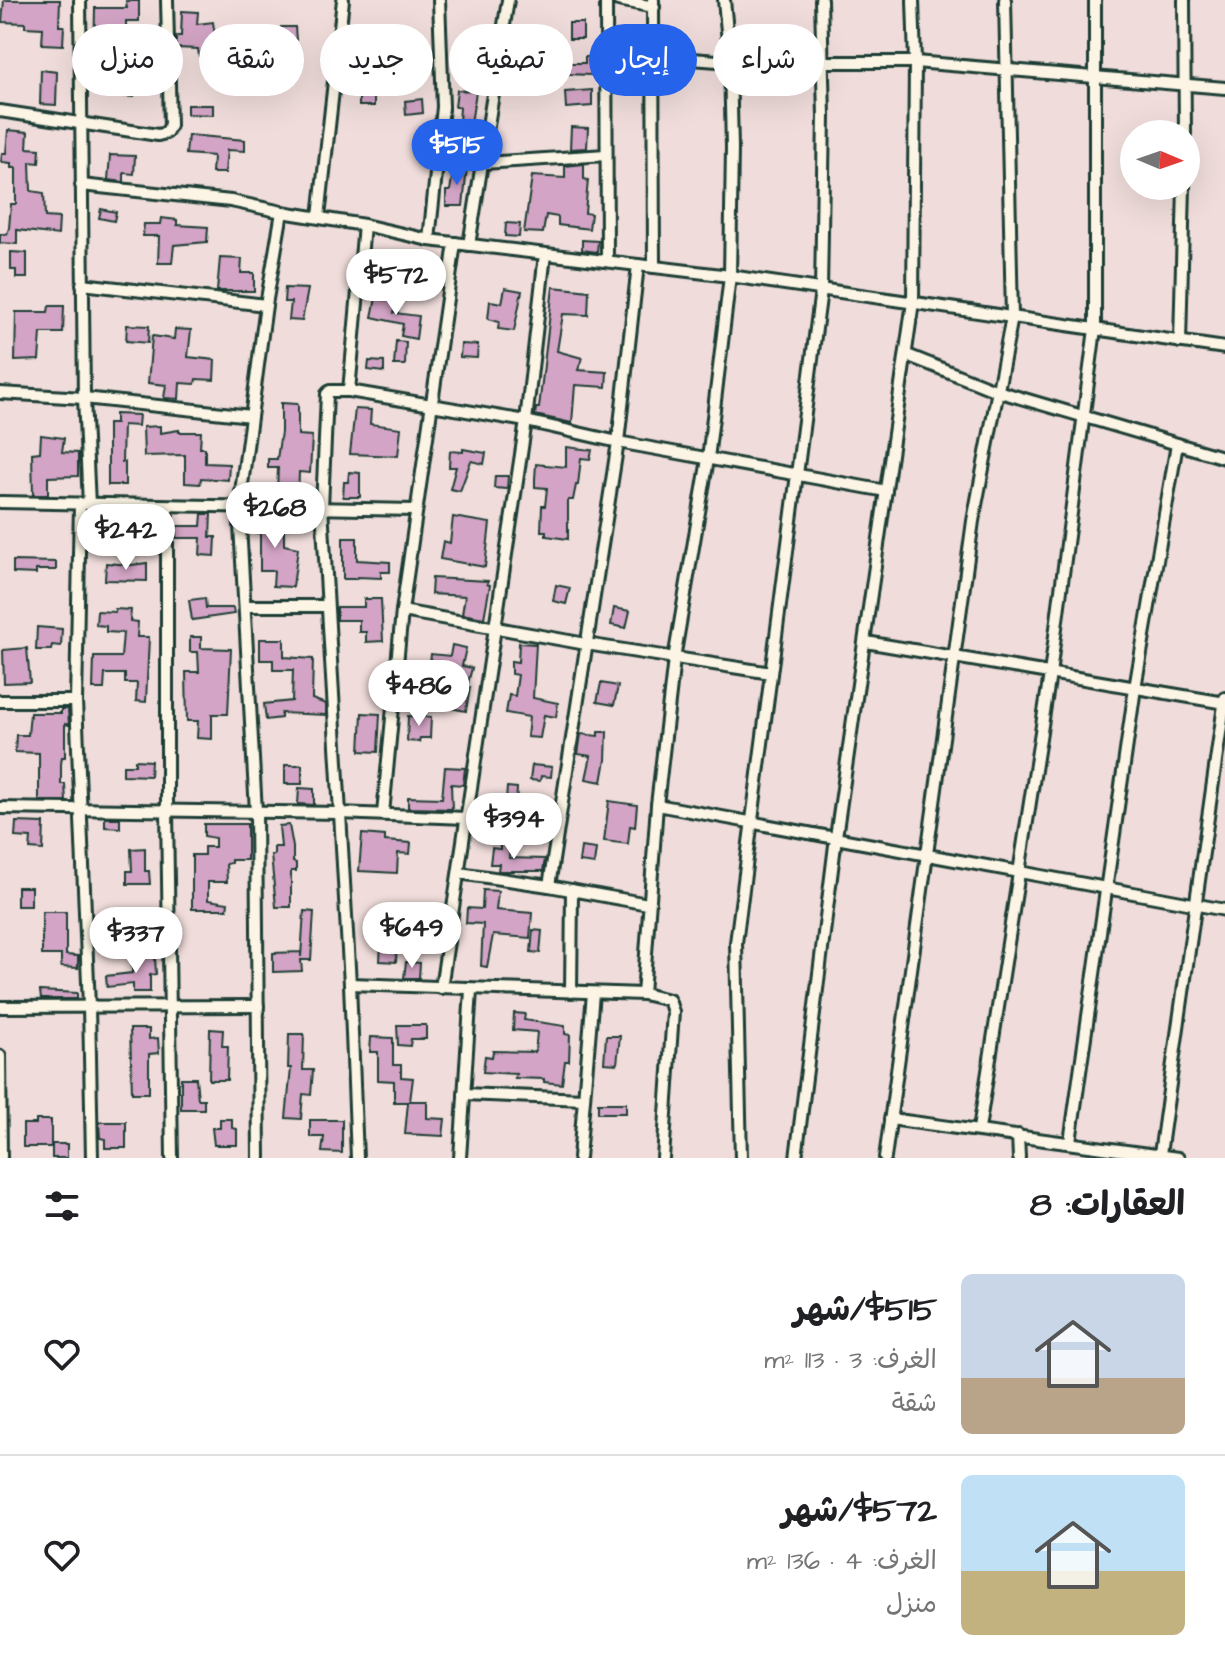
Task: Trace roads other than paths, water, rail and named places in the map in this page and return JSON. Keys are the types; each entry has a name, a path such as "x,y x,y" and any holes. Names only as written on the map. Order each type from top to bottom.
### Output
{"street":[{"path":"80,0 85,505 76,701 92,1158"},
{"path":"0,111 158,135 166,133 170,126 167,0"},
{"path":"319,217 343,0"},
{"path":"429,240 444,95 439,0"},
{"path":"469,245 508,0"},
{"path":"606,0 607,261"},
{"path":"618,0 654,4"},
{"path":"724,0 726,24"},
{"path":"821,0 821,24"},
{"path":"796,1158 836,837 913,302 913,0"},
{"path":"885,1158 973,521 1012,317 1005,0"},
{"path":"979,1129 1050,674 1095,329 1095,0"},
{"path":"1184,0 1185,120"},
{"path":"824,61 915,62 1225,88"},
{"path":"654,96 654,267"},
{"path":"643,994 657,805 674,659 708,459 730,276 730,96"},
{"path":"741,1158 736,943 821,290 822,96"},
{"path":"483,163 606,155"},
{"path":"81,185 231,201 429,240 730,276 1225,348"},
{"path":"1180,342 1184,200"},
{"path":"259,1158 256,812 239,507 266,305 282,212"},
{"path":"349,391 364,225"},
{"path":"383,814 402,611 455,243"},
{"path":"441,988 526,421 545,254"},
{"path":"549,886 618,442 638,265"},
{"path":"82,284 266,305"},
{"path":"907,355 997,391 1225,458"},
{"path":"357,1158 322,507 327,394 333,390 349,391 526,421 618,442 886,491"},
{"path":"0,393 84,398 251,416"},
{"path":"1070,1142 1135,688 1177,444"},
{"path":"0,502 416,510"},
{"path":"167,506 172,1158"},
{"path":"245,606 327,606"},
{"path":"402,611 494,629 771,673"},
{"path":"866,642 1225,701 1160,1154"},
{"path":"0,701 76,701"},
{"path":"657,805 1225,910"},
{"path":"0,808 466,818"},
{"path":"459,873 648,904"},
{"path":"571,992 572,890"},
{"path":"350,984 643,994 669,1000 673,1012 663,1158"},
{"path":"460,1158 471,990"},
{"path":"579,1158 593,993"},
{"path":"0,1007 258,1006"},
{"path":"0,1056 1,1158"},
{"path":"464,1094 584,1099"},
{"path":"890,1119 1070,1142 1109,1153 1160,1154 1178,1158"},
{"path":"1018,1135 1019,1158"}]}
